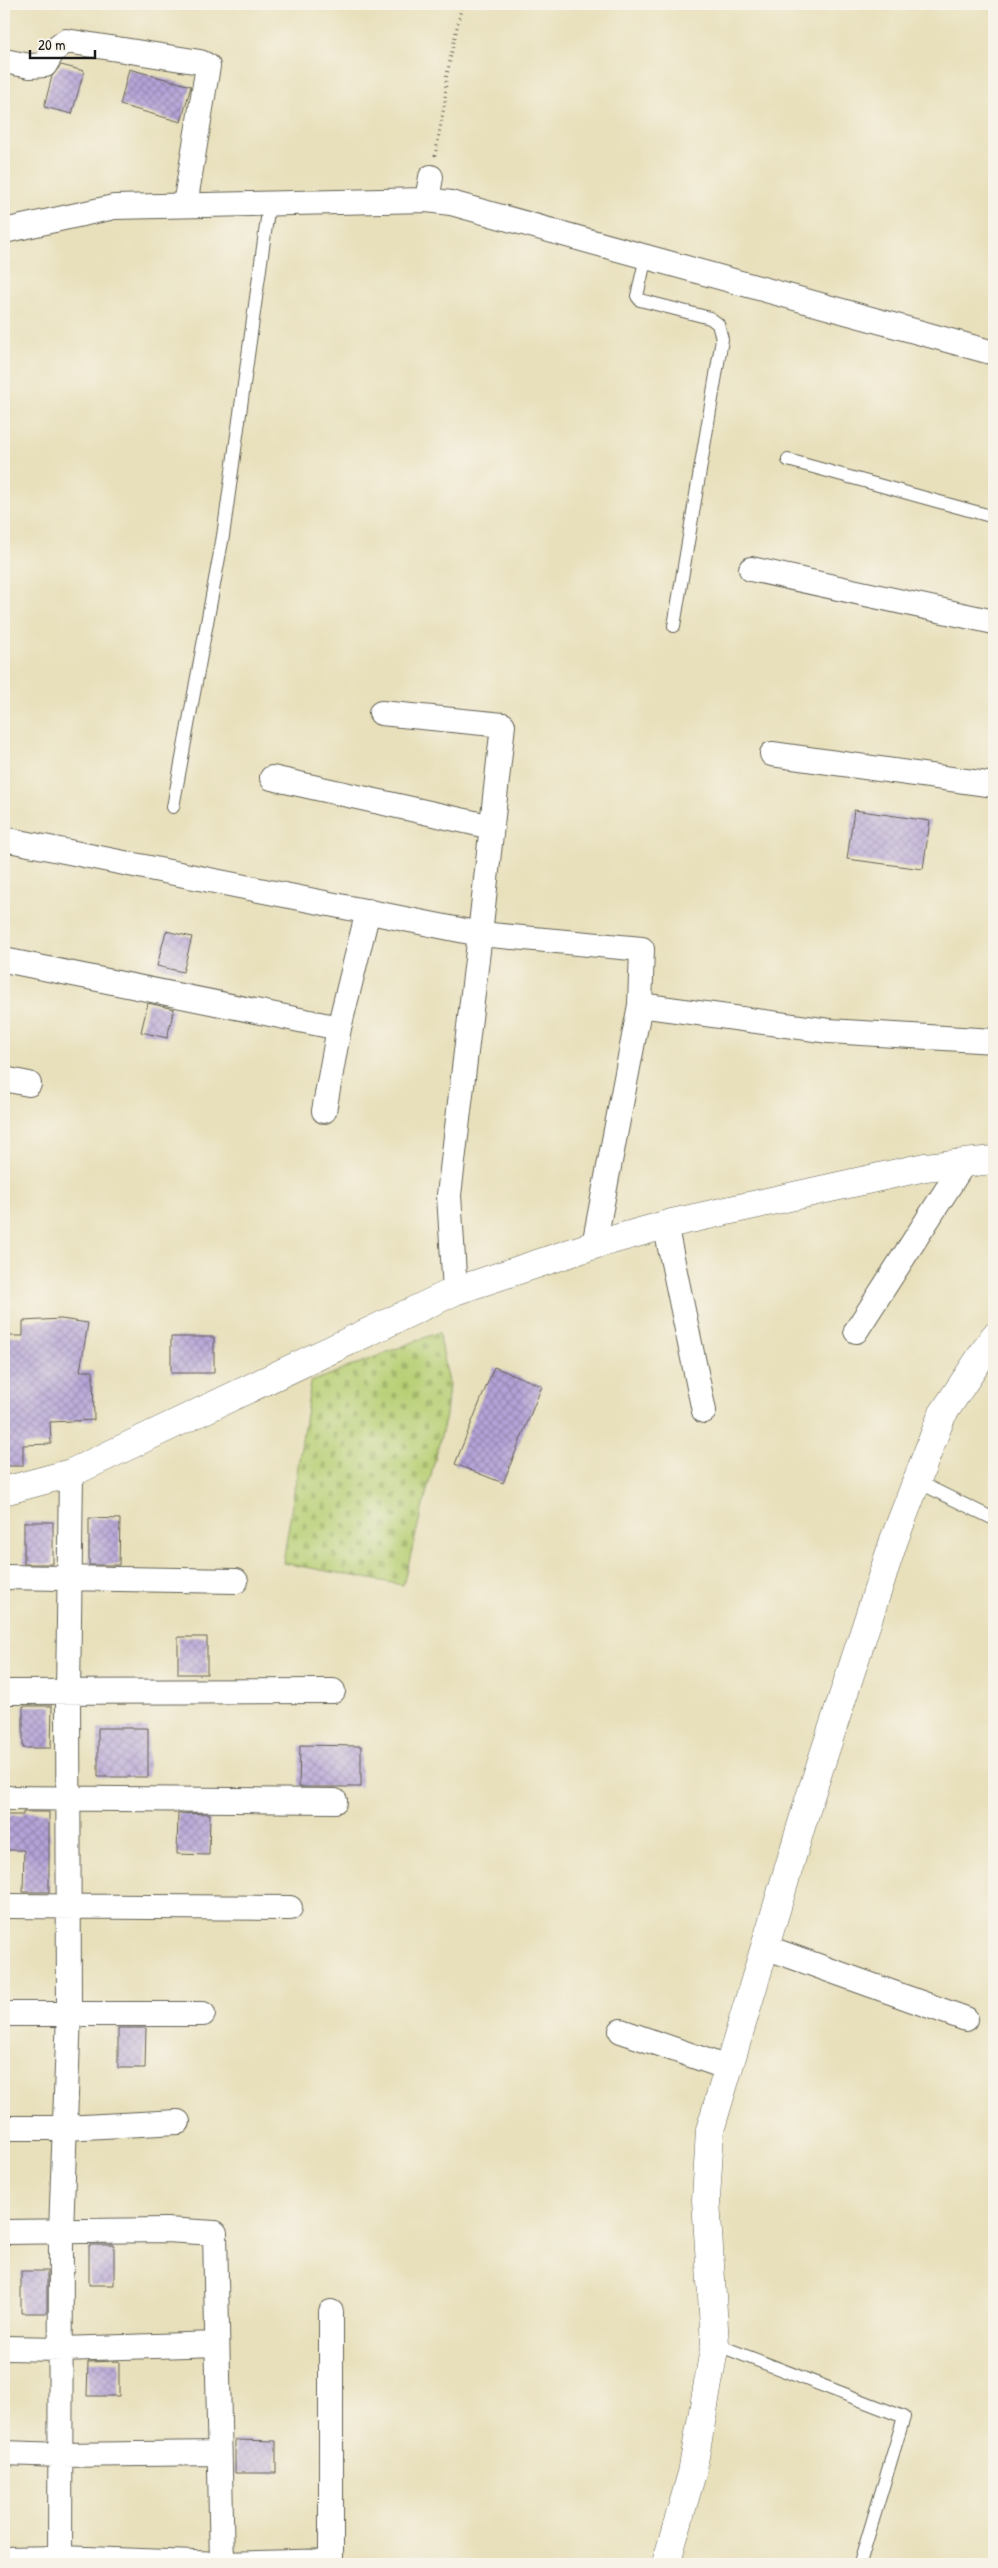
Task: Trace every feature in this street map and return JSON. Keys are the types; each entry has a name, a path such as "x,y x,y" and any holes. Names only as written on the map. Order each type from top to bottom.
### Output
{"street":[{"path":"4,61 30,66 45,65 53,52 66,41 200,62 208,66 185,205"},
{"path":"427,200 431,176"},
{"path":"4,230 114,207 427,200 451,203 994,353"},
{"path":"751,569 994,622"},
{"path":"381,713 503,725 449,1195 455,1291"},
{"path":"772,754 994,785"},
{"path":"272,778 492,827"},
{"path":"4,839 480,934 642,949 640,1006 594,1245"},
{"path":"324,1111 339,1028 368,911"},
{"path":"4,960 339,1028"},
{"path":"640,1006 829,1031 994,1041"},
{"path":"4,1079 29,1084"},
{"path":"4,1491 71,1473 455,1291 594,1245 665,1224 924,1167 994,1160"},
{"path":"856,1331 964,1163"},
{"path":"665,1224 704,1411"},
{"path":"666,2564 692,2473 715,2344 706,2200 710,2130 809,1800 894,1540 942,1415 994,1337"},
{"path":"60,2561 61,2232 69,2012 68,1693 71,1473"},
{"path":"4,1577 236,1581"},
{"path":"4,1692 333,1691"},
{"path":"4,1798 335,1801"},
{"path":"4,1906 290,1908"},
{"path":"766,1947 966,2019"},
{"path":"4,2014 69,2012 203,2014"},
{"path":"621,2031 728,2068"},
{"path":"4,2128 65,2128 178,2122"},
{"path":"4,2232 166,2230 215,2233 222,2564"},
{"path":"4,2559 222,2564 331,2563 331,2312"},
{"path":"4,2348 62,2350 217,2344"},
{"path":"4,2452 61,2455 219,2453"}],"lane":[{"path":"172,806 223,536 268,204"},
{"path":"646,257 638,284 637,296 640,300 710,318 718,324 722,339 674,626"},
{"path":"788,460 994,516"},
{"path":"916,1481 994,1519"},
{"path":"715,2344 904,2416 860,2563"}],"path":[{"path":"431,176 445,101 446,79 462,4"}],"green space":[{"path":"439,1332 449,1383 446,1416 403,1585 283,1563 311,1382"}],"building":[{"path":"61,65 84,71 72,114 44,107 52,76"},
{"path":"129,69 191,86 181,122 120,105"},
{"path":"854,810 930,821 923,869 847,859"},
{"path":"166,931 192,937 183,972 157,966"},
{"path":"148,1003 174,1009 167,1038 141,1032"},
{"path":"61,1319 88,1323 80,1371 93,1371 94,1420 50,1422 51,1444 23,1445 23,1466 4,1466 4,1336 23,1336 23,1321"},
{"path":"171,1337 214,1337 214,1373 171,1373"},
{"path":"494,1367 542,1386 503,1483 455,1464"},
{"path":"89,1518 120,1519 119,1565 89,1565"},
{"path":"24,1522 53,1522 53,1564 24,1564"},
{"path":"178,1637 207,1637 207,1674 178,1674"},
{"path":"23,1706 52,1706 51,1748 23,1748"},
{"path":"98,1728 148,1728 148,1777 98,1777"},
{"path":"300,1745 361,1746 361,1787 299,1787"},
{"path":"23,1812 49,1812 49,1892 23,1892 24,1850 4,1850 4,1815 23,1815"},
{"path":"178,1813 210,1814 209,1855 177,1854"},
{"path":"118,2028 146,2028 145,2068 118,2068"},
{"path":"89,2245 114,2245 114,2285 89,2285"},
{"path":"21,2271 47,2271 47,2313 21,2313"},
{"path":"119,2361 119,2396 87,2396 88,2362"},
{"path":"235,2440 276,2441 276,2473 235,2473"}]}
